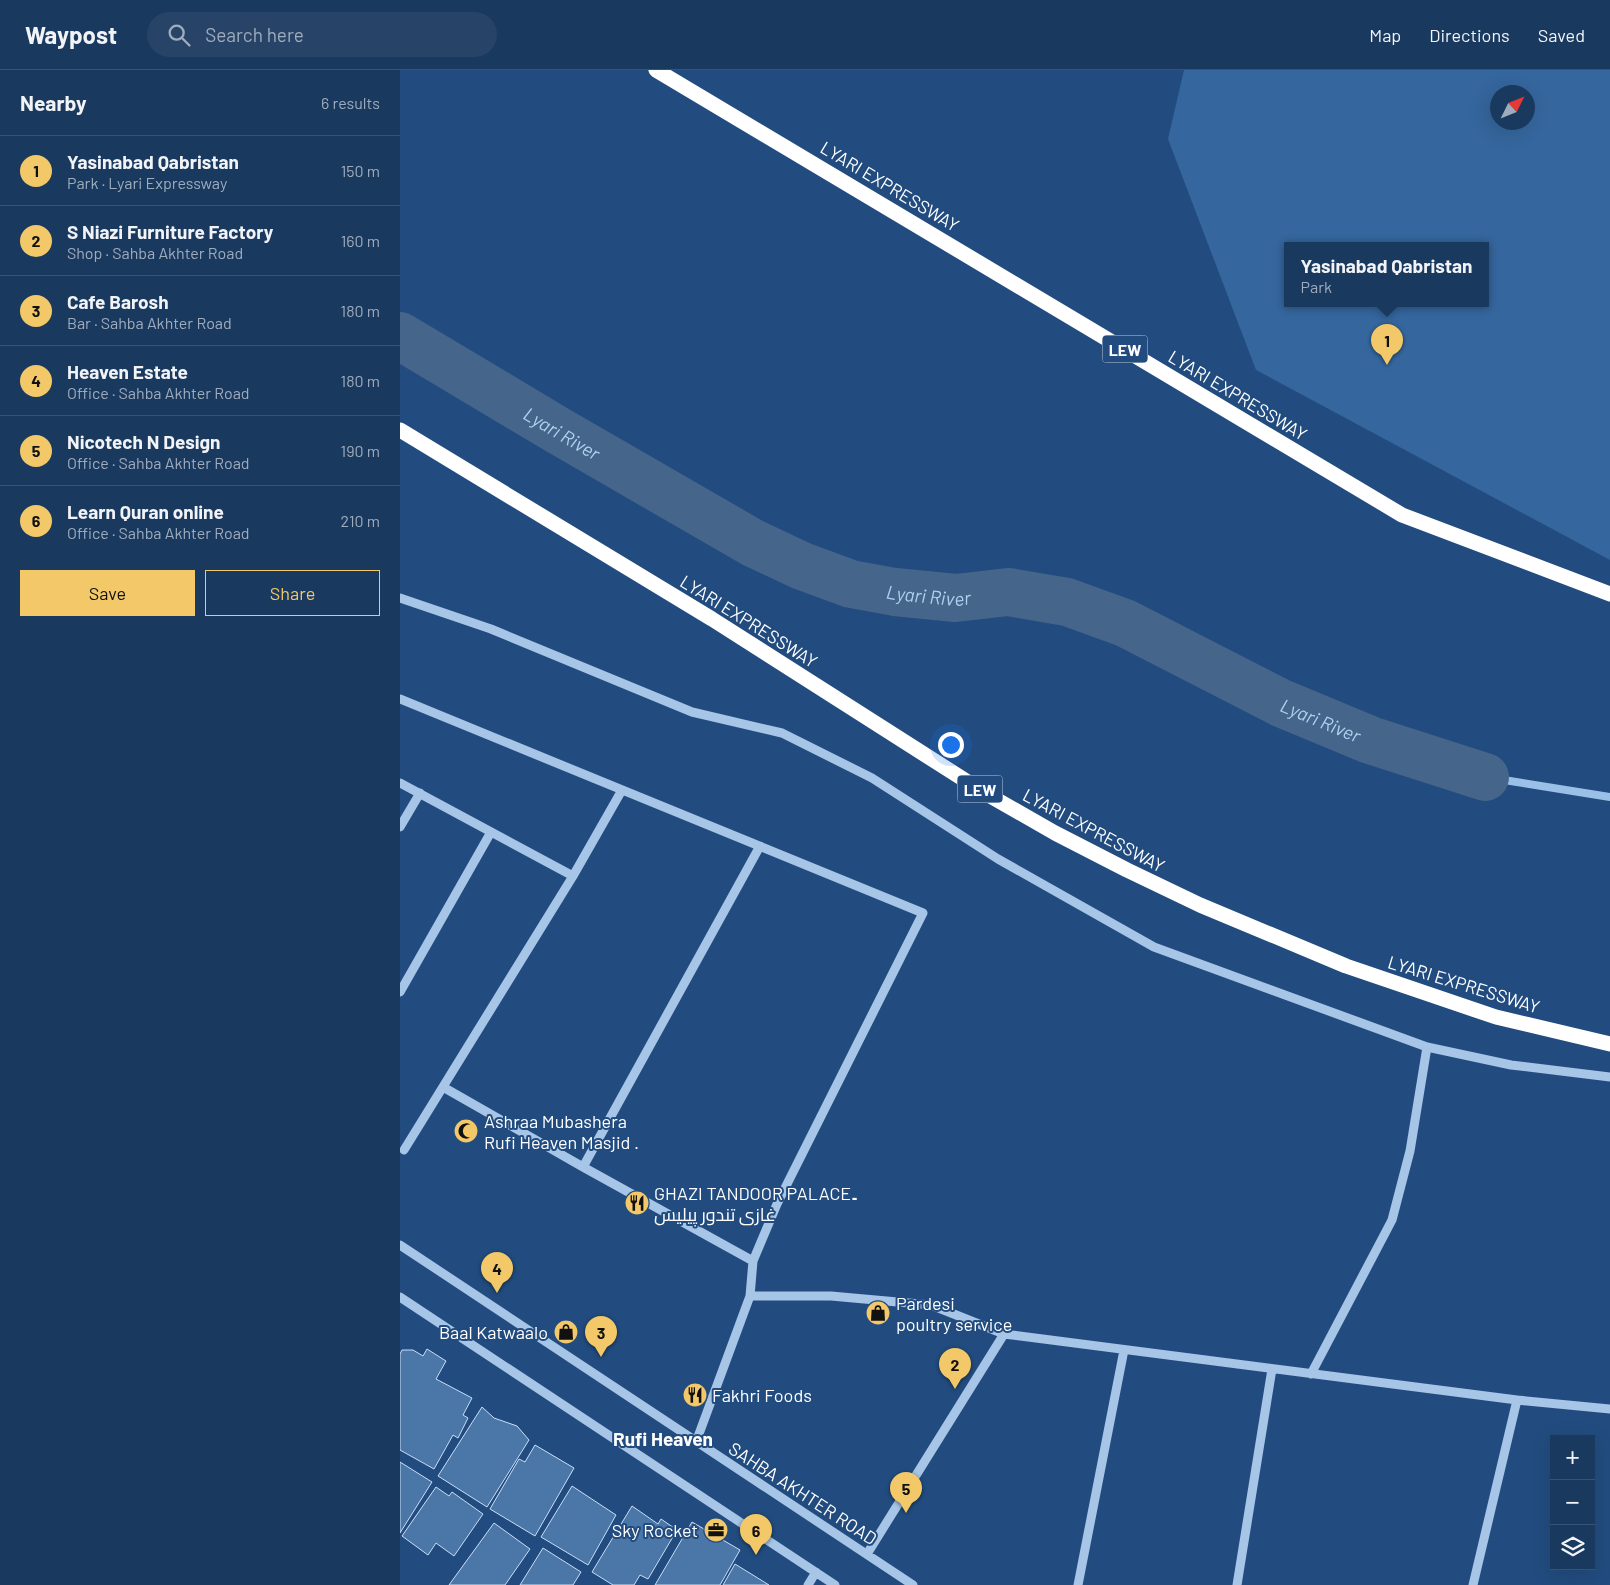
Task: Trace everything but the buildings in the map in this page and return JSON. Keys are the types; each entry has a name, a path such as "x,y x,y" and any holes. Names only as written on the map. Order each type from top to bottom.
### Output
{"highway":[{"name":"LYARI EXPRESSWAY","path":"656,70 1402,515 1610,594"},
{"name":"LYARI EXPRESSWAY","path":"400,430 704,614 985,793 1127,870 1237,921 1346,966 1496,1017 1610,1044"}],"street":[{"path":"400,598 491,629 692,712 782,733 872,778 998,859 1154,947 1427,1047 1511,1065 1610,1077"},
{"path":"400,699 923,913 777,1204 753,1261 750,1296 696,1442"},
{"path":"400,783 573,876"},
{"path":"401,1152 573,876 622,790"},
{"path":"400,827 420,793"},
{"path":"400,992 491,832"},
{"path":"583,1168 760,846"},
{"path":"1311,1374 1392,1220 1410,1151 1427,1047"},
{"path":"443,1087 583,1168 753,1261"},
{"name":"SAHBA AKHTER ROAD","path":"400,1245 913,1585"},
{"path":"750,1296 831,1296 931,1305 1004,1334 1517,1400 1610,1409"},
{"path":"402,1300 835,1585"},
{"path":"867,1554 1004,1334"},
{"path":"1078,1585 1124,1350"},
{"path":"1237,1585 1272,1369"},
{"path":"1472,1585 1517,1400"},
{"path":"808,1585 816,1572"}],"shaded area":[{"path":"1184,70 1610,70 1610,560 1256,370 1168,139"}],"waterway":[{"name":"Lyari River","path":"400,336 559,431 753,543 802,566 851,584 895,592 956,598 1008,592 1067,602 1125,623 1281,703 1370,740 1485,777"},
{"path":"1485,777 1610,797"}],"place":[{"name":"Yasinabad Qabristan","path":"1387,365"},
{"name":"Ashraa Mubashera Rufi Heaven Masjid .","path":"466,1131"},
{"name":"GHAZI TANDOOR PALACE۔ غازی تندور پیلیس","path":"637,1203"},
{"name":"Heaven Estate","path":"497,1293"},
{"name":"Pardesi poultry service","path":"878,1313"},
{"name":"Baal Katwaalo","path":"566,1332"},
{"name":"Cafe Barosh","path":"601,1357"},
{"name":"S Niazi Furniture Factory","path":"955,1389"},
{"name":"Fakhri Foods","path":"695,1395"},
{"name":"Nicotech N Design","path":"906,1513"},
{"name":"Sky Rocket","path":"716,1530"},
{"name":"Learn Quran online","path":"756,1555"}],"district":[{"name":"Rufi Heaven","path":"663,1438"}]}
